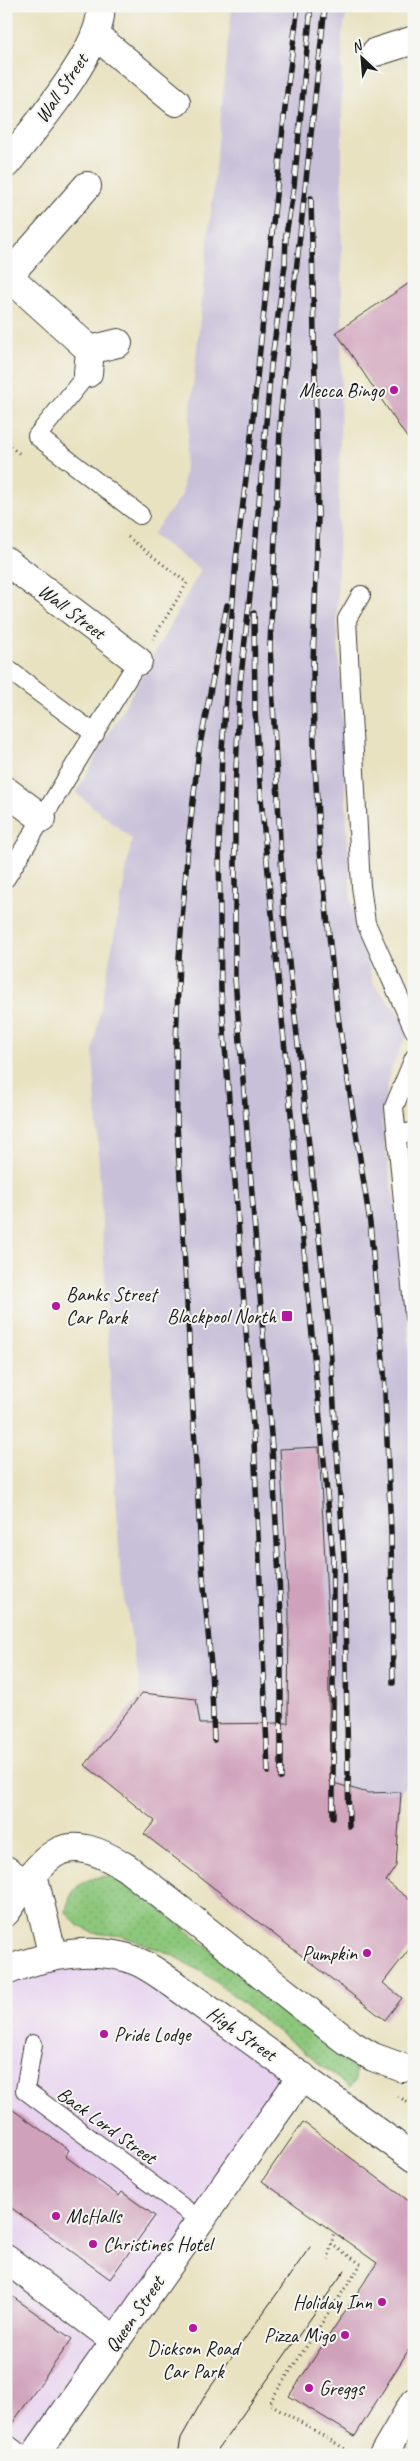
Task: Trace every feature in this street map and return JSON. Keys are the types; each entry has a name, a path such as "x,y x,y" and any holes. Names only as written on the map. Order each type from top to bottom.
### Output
{"street":[{"name":"Wall Street","path":"6,164 53,106 95,35 102,14 100,6"},
{"path":"95,35 176,102"},
{"path":"376,52 414,40"},
{"path":"87,186 7,275 89,362 118,343"},
{"name":"Wall Street","path":"9,569 138,661"},
{"path":"6,791 42,818"},
{"path":"6,1912 22,1876 54,1852 69,1848 97,1851 127,1868 349,2043 373,2057 410,2068"},
{"path":"22,1876 53,1956"},
{"name":"High Street","path":"6,1971 53,1956 108,1954 135,1960 172,1983 414,2158"},
{"name":"Queen Street","path":"35,2455 302,2076"},
{"path":"6,2259 116,2340"},
{"path":"383,2455 414,2402"}],"lane":[{"path":"89,362 37,436 140,515"},
{"path":"360,595 347,619 361,886 366,923 414,1030"},
{"path":"6,878 138,661"},
{"path":"6,668 95,734"},
{"path":"414,1058 394,1107 405,1133 414,1317"},
{"name":"Back Lord Street","path":"33,2044 25,2090 201,2221"},
{"path":"6,2443 22,2455"}],"path":[{"path":"6,444 22,456"},
{"path":"124,534 187,582 138,661"},
{"path":"328,2260 334,2232"},
{"path":"332,2244 361,2264 269,2403 355,2455"}],"shaded area":[{"path":"232,6 348,6 342,35 342,325 337,616 351,901 373,983 410,1028 390,1071 382,1124 405,1272 414,1433 413,1759 411,1775 401,1792 396,1866 386,1881 383,1983 402,1998 385,2020 144,1834 155,1821 85,1765 141,1693 120,1571 93,1050 132,839 76,793 201,570 152,535 182,495"},
{"path":"108,1954 302,2076 37,2455 6,2455 6,1971"}],"green space":[{"path":"109,1876 122,1878 339,2053 356,2068 355,2081 350,2088 204,1973 168,1953 122,1936 94,1933 78,1926 66,1912 71,1896 85,1881"}],"building":[{"name":"Mecca Bingo","path":"414,280 414,448 336,332"},
{"path":"319,1447 328,1616 330,1782 368,1793 401,1792 396,1866 386,1881 414,1903 414,1943 383,1983 402,1998 385,2020 144,1834 155,1821 85,1765 142,1693 196,1699 200,1724 288,1723 289,1613 280,1449"},
{"path":"6,2105 69,2150 65,2156 119,2196 122,2192 155,2216 110,2279 6,2204"},
{"name":"Holiday Inn","path":"303,2122 414,2205 414,2341 355,2436 289,2396 377,2263 262,2181"},
{"path":"6,2292 72,2339 6,2432"}],"tram line":[{"path":"178,2455 181,2438 207,2392 310,2247"},
{"path":"214,2455 345,2270"}],"railway":[{"path":"268,1772 254,1440 221,991 219,847 222,750 236,559 250,446 285,108 298,6"},
{"path":"281,1778 281,1616 272,1448 235,978 235,791 240,685 254,559 271,366 285,265 286,235 294,186 311,6"},
{"path":"325,6 281,409 270,646 284,916 329,1329 344,1558 349,1826"},
{"path":"311,198 318,516 313,663 314,750 320,850 337,1010 370,1223 384,1370 391,1532 393,1683"},
{"path":"214,1740 211,1666 201,1553 177,1124 176,1044 179,958 188,845 199,750 227,605"},
{"path":"254,613 255,712 261,798 333,1556 333,1817"}],"place":[{"name":"Mecca Bingo","path":"394,390"},
{"name":"Banks Street Car Park","path":"56,1306"},
{"name":"Blackpool North","path":"287,1316"},
{"name":"Pumpkin","path":"367,1953"},
{"name":"Pride Lodge","path":"104,2034"},
{"name":"McHalls","path":"56,2216"},
{"name":"Christines Hotel","path":"93,2244"},
{"name":"Holiday Inn","path":"382,2302"},
{"name":"Dickson Road Car Park","path":"193,2328"},
{"name":"Pizza Migo","path":"345,2335"},
{"name":"Greggs","path":"309,2388"}]}
